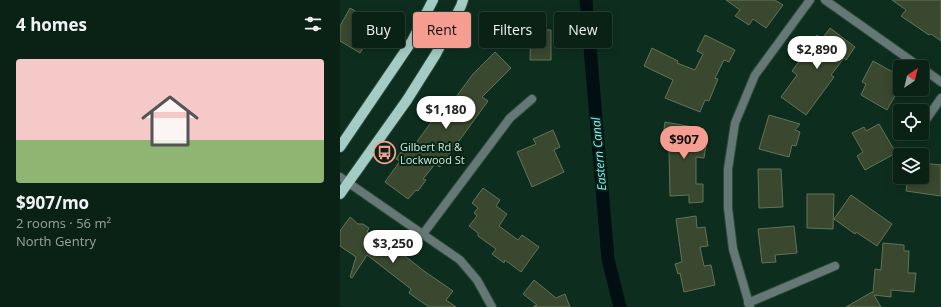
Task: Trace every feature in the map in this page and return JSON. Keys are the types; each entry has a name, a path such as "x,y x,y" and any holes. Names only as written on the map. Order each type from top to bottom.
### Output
{"main road":[{"path":"340,147 412,41 433,0"},
{"path":"340,194 344,179 407,100 436,54 463,0"}],"street":[{"path":"810,0 755,75 735,123 728,169 728,208 733,250 749,305 835,266"},
{"path":"826,0 910,60"},
{"path":"929,74 941,82"},
{"path":"929,116 941,98"},
{"path":"423,234 510,118 532,99"},
{"path":"344,179 460,260 476,280 492,307"}],"building":[{"path":"726,0 775,0 783,5 766,28 753,19 749,25 735,16 740,10"},
{"path":"892,0 941,0 941,41 931,34 929,35 901,16 906,10"},
{"path":"350,8 357,12 352,12 352,48 363,48 360,53 340,41 340,26"},
{"path":"830,28 855,47 846,60 844,58 831,75 834,77 806,115 781,97 797,75 792,71 809,48 808,47 817,35 822,39"},
{"path":"546,30 551,30 551,60 530,60 530,48 546,48"},
{"path":"705,35 735,50 729,62 724,60 715,78 718,79 709,101 705,100 700,112 665,98 673,80 644,66 652,48 678,61 677,63 695,70 703,54 697,51"},
{"path":"495,52 511,68 482,97 488,101 440,167 435,164 423,179 426,180 418,191 416,190 408,199 385,182 400,161 396,159 404,148 410,151 435,117 439,120 473,74"},
{"path":"873,61 893,72 893,96 895,96 887,110 861,95 866,84 862,82"},
{"path":"769,115 800,124 795,130 800,132 796,146 792,145 789,157 759,149"},
{"path":"665,122 704,129 702,144 706,145 704,158 696,157 696,184 703,184 703,202 689,203 689,195 670,196 670,145 662,144"},
{"path":"879,124 893,148 893,155 865,170 857,156 863,152 852,133 864,127 866,131"},
{"path":"553,130 560,147 554,150 564,172 532,187 517,152 536,144 533,139"},
{"path":"929,164 941,165 941,196 906,191 907,184 929,184"},
{"path":"758,169 781,169 783,207 759,208"},
{"path":"483,188 500,200 496,206 507,214 499,226 518,240 522,235 539,247 521,272 505,260 504,263 492,254 496,249 478,236 478,233 469,226 477,216 474,213 478,208 472,203"},
{"path":"807,194 834,194 833,229 807,228"},
{"path":"851,195 892,224 877,246 856,232 855,234 834,219"},
{"path":"696,216 697,228 705,227 708,246 700,247 704,266 711,265 715,285 684,292 680,273 678,274 675,264 682,262 676,219"},
{"path":"350,217 358,224 363,224 369,228 367,232 384,243 386,240 424,271 453,291 446,300 456,307 429,307 409,293 411,289 367,255 352,278 350,277 356,257 340,246 340,231"},
{"path":"794,226 797,253 775,255 776,262 762,263 758,229"},
{"path":"883,243 904,245 904,251 909,251 908,273 916,273 914,292 891,290 891,297 874,295 881,307 846,307 872,292 873,293 875,269 881,270"},
{"path":"534,280 556,298 565,294 570,307 534,307 537,305 523,294"}],"waterway":[{"name":"Eastern Canal","path":"586,0 608,259 620,307"}],"place":[{"name":"Gilbert Rd & Lockwood St","path":"385,153"}]}
